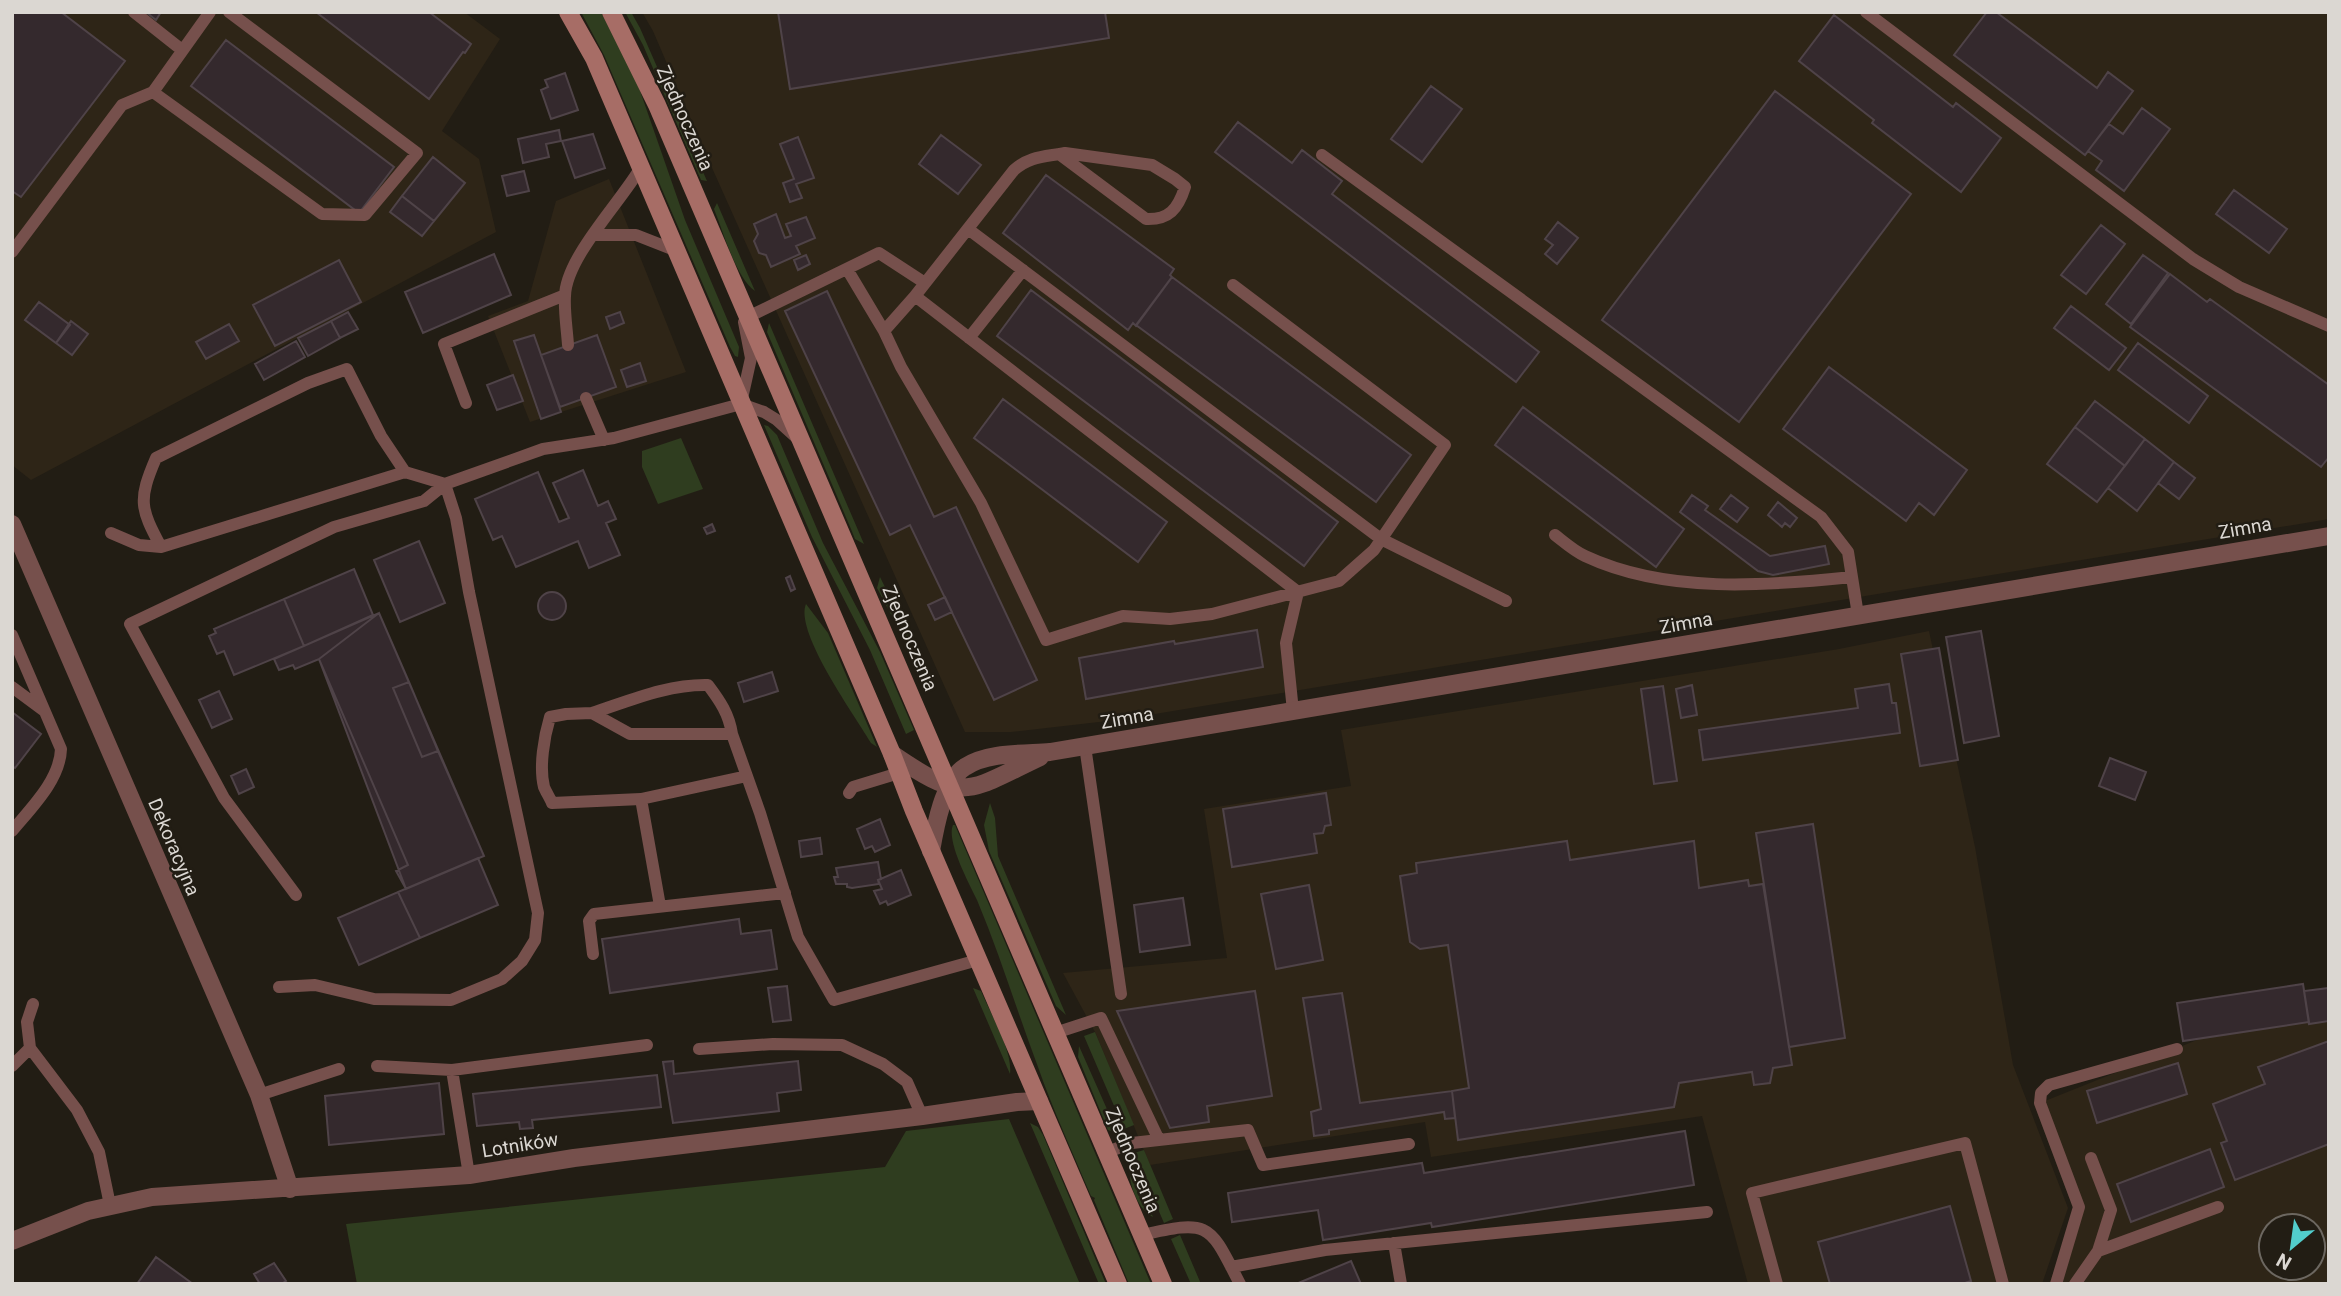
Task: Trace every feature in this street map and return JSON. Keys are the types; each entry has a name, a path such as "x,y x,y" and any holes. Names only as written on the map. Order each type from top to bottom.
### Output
{"main road":[{"path":"568,12 594,58 642,167 931,851 1118,1284"},
{"name":"Zjednoczenia","path":"611,12 657,104 1163,1284"}],"street":[{"name":"Dekoracyjna","path":"14,535 259,1095 290,1189"},
{"name":"Zimna","path":"931,851 937,818 950,787 958,772 979,761 1050,752 2329,536"},
{"path":"892,754 926,777 950,787"},
{"name":"Lotników","path":"12,1241 88,1211 152,1197 469,1175 574,1158 1039,1101"}],"lane":[{"path":"134,12 183,50"},
{"path":"12,252 122,105 153,92 210,12"},
{"path":"153,92 322,214 365,215 417,153 229,12"},
{"path":"1866,12 2193,259 2239,286 2329,326"},
{"path":"884,331 915,296 1014,170 1026,160 1059,154 1152,165 1185,187 1181,199 1172,211 1160,220 1146,219 1059,154"},
{"path":"1322,155 1821,517 1847,552 1858,615"},
{"path":"568,345 565,295 575,260 642,167"},
{"path":"968,229 1381,539 1506,601"},
{"path":"595,234 636,235 677,251"},
{"path":"748,317 879,253 925,283"},
{"path":"847,269 981,503 1046,640 1123,616 1170,619 1212,614 1339,581 1374,550 1446,445 1233,285"},
{"path":"969,338 1023,270"},
{"path":"737,291 751,358 741,404"},
{"path":"466,403 444,344 565,295"},
{"path":"915,296 1298,592"},
{"path":"161,547 144,515 144,485 156,458 308,383 347,369 381,436 405,472"},
{"path":"586,398 604,440"},
{"path":"296,895 224,798 130,624 334,527 424,501 445,484 543,449 604,440 741,404 777,420 803,444"},
{"path":"111,533 139,545 161,547 405,472 445,484"},
{"path":"278,988 315,985 373,999 451,1000 502,979 522,961 535,940 538,914 469,592 456,518 445,484"},
{"path":"1555,535 1583,555 1623,572 1650,578 1779,584 1852,577"},
{"path":"1293,711 1286,643 1298,592"},
{"path":"12,635 61,750 61,764 12,831"},
{"path":"747,776 641,799 552,803 544,788 544,737 550,717 592,713 667,689 708,685 729,718 798,937 834,1000 978,960"},
{"path":"12,687 45,711"},
{"path":"592,713 630,734 732,734"},
{"path":"1085,746 1121,994"},
{"path":"849,793 853,787 899,773"},
{"path":"641,799 660,906"},
{"path":"593,954 589,921 594,914 785,893"},
{"path":"33,1004 27,1022 30,1048 77,1110 99,1152 110,1205"},
{"path":"1055,1033 1101,1018 1159,1140"},
{"path":"699,1049 773,1044 842,1045 883,1063 907,1082 922,1116"},
{"path":"377,1066 452,1070 647,1045"},
{"path":"12,1066 30,1048"},
{"path":"2056,1284 2079,1207 2040,1102 2041,1093 2049,1085 2178,1049"},
{"path":"259,1095 339,1069"},
{"path":"452,1070 469,1175"},
{"path":"1107,1152 1126,1144 1248,1130 1263,1165 1409,1144"},
{"path":"1777,1284 1752,1193 1965,1143 2003,1284"},
{"path":"2075,1284 2098,1251 2111,1210 2091,1158"},
{"path":"2098,1251 2218,1207"},
{"path":"1231,1267 1325,1250 1707,1212"},
{"path":"1142,1235 1182,1226 1202,1228 1215,1236 1240,1284"},
{"path":"1394,1243 1401,1284"}],"shaded area":[{"path":"12,12 464,12 500,39 442,131 479,159 496,232 31,480 12,465"},
{"path":"642,12 2329,12 2329,519 1125,719 1011,732 965,732 653,31"},
{"path":"609,179 686,372 530,422 488,316 528,301 556,201"},
{"path":"1929,631 1975,847 2013,1065 2068,1208 2042,1284 1748,1284 1702,1116 1431,1157 1425,1122 1150,1165 1095,1032 1063,973 1227,958 1204,809 1351,786 1341,730 1839,649"},
{"path":"2329,987 2329,1284 2049,1284 2079,1207 2040,1103"}],"green space":[{"path":"581,12 601,12 638,85 685,220 739,347 738,357 730,347 604,55"},
{"path":"625,12 631,12 640,28 707,181 701,180 643,45"},
{"path":"717,203 755,291 742,276 731,253 714,209"},
{"path":"769,323 864,544 855,539 767,332"},
{"path":"764,425 777,435 823,543 880,652 914,730 906,734 870,650 812,537"},
{"path":"681,438 703,489 658,504 642,467 642,451"},
{"path":"880,577 912,642 907,645 877,588"},
{"path":"806,604 828,633 877,747 871,743 817,653 805,617"},
{"path":"990,803 995,818 998,856 1066,1015 1056,1006 989,851 984,825"},
{"path":"953,825 1151,1284 1129,1284 1095,1198 1091,1196 1044,1083 977,900 959,862 953,841"},
{"path":"973,988 981,991 1000,1032 1008,1054 1010,1074"},
{"path":"1095,1032 1134,1125 1124,1129 1084,1036"},
{"path":"1079,1046 1118,1134 1108,1130 1078,1057"},
{"path":"1009,1119 1080,1284 357,1284 346,1224 885,1167 906,1131"},
{"path":"1030,1123 1038,1127 1043,1135 1106,1284 1099,1284"},
{"path":"1144,1150 1173,1219 1164,1223 1134,1153"},
{"path":"1130,1163 1153,1217 1142,1208 1134,1194"},
{"path":"1180,1235 1201,1284 1191,1284 1171,1239"}],"building":[{"path":"13,12 61,12 125,61 21,197 12,191"},
{"path":"146,12 161,12 156,20"},
{"path":"316,12 429,12 471,44 429,99"},
{"path":"778,12 1105,12 1109,38 790,89"},
{"path":"1987,12 1996,12 2097,88 2108,72 2133,91 2085,155 1954,55"},
{"path":"1834,15 1953,107 1956,103 2001,138 1961,192 1872,123 1874,120 1799,61"},
{"path":"226,40 394,167 359,213 191,86"},
{"path":"565,73 578,110 551,119 541,90 548,87 545,80"},
{"path":"1431,86 1462,109 1422,162 1391,139"},
{"path":"1775,91 1911,194 1739,422 1602,320"},
{"path":"2142,108 2170,129 2124,191 2096,170 2102,161 2088,151 2109,124 2123,134"},
{"path":"1238,122 1292,163 1302,150 1342,181 1332,194 1539,352 1516,382 1215,152"},
{"path":"559,130 561,141 546,144 549,157 523,163 518,139"},
{"path":"593,134 605,168 575,178 562,141"},
{"path":"941,135 981,165 958,194 919,164"},
{"path":"798,137 814,178 796,184 802,198 790,202 783,183 794,179 780,144"},
{"path":"433,157 465,183 434,221 402,196"},
{"path":"524,171 529,191 507,196 502,176"},
{"path":"1046,175 1174,269 1170,275 1172,277 1136,326 1133,323 1128,330 1003,233"},
{"path":"2234,190 2287,229 2269,253 2216,214"},
{"path":"402,196 434,221 422,236 390,212"},
{"path":"776,214 785,238 791,236 786,224 806,217 815,238 796,246 800,254 771,267 766,255 759,253 754,241 758,234 754,224"},
{"path":"1558,222 1578,238 1557,264 1545,254 1553,245 1545,239"},
{"path":"2101,225 2125,244 2086,294 2061,275"},
{"path":"494,254 511,295 423,333 405,292"},
{"path":"806,255 810,264 798,270 794,260"},
{"path":"2143,255 2168,273 2131,324 2106,304"},
{"path":"339,260 361,302 275,346 253,305"},
{"path":"2170,274 2207,302 2210,299 2329,385 2329,457 2321,467 2130,327"},
{"path":"1172,277 1411,455 1376,502 1136,325"},
{"path":"1031,290 1338,522 1304,566 997,336"},
{"path":"827,291 934,517 956,507 1037,680 994,700 910,525 890,535 785,311"},
{"path":"39,302 70,325 56,343 25,320"},
{"path":"2071,306 2126,348 2109,370 2054,328"},
{"path":"348,312 358,329 340,338 331,321"},
{"path":"620,312 624,323 610,329 606,317"},
{"path":"71,321 88,334 72,355 56,343"},
{"path":"331,321 340,338 308,356 298,338"},
{"path":"229,324 239,341 206,359 196,342"},
{"path":"534,335 561,412 541,419 514,341"},
{"path":"597,335 616,387 560,407 541,355"},
{"path":"296,341 305,357 264,380 255,364"},
{"path":"2138,343 2208,396 2189,423 2118,370"},
{"path":"640,363 646,381 627,387 621,370"},
{"path":"1829,367 1967,470 1934,515 1919,503 1906,521 1783,429"},
{"path":"513,375 523,401 497,410 487,385"},
{"path":"1003,399 1167,522 1138,562 974,438"},
{"path":"2095,401 2145,439 2125,466 2075,427"},
{"path":"1523,407 1684,529 1656,567 1495,445"},
{"path":"2075,427 2125,466 2097,502 2047,464"},
{"path":"2145,439 2174,462 2137,511 2108,488"},
{"path":"2174,462 2195,478 2179,499 2158,483"},
{"path":"583,470 598,506 608,501 616,519 606,523 620,555 589,568 578,541 516,567 502,536 493,540 475,499 538,472 559,522 569,518 553,483"},
{"path":"1692,495 1708,506 1705,510 1770,556 1825,546 1829,564 1773,575 1758,571 1680,512"},
{"path":"1731,495 1748,508 1737,522 1720,509"},
{"path":"1778,502 1797,518 1790,527 1785,523 1782,527 1768,515"},
{"path":"712,524 715,531 707,534 704,528"},
{"path":"419,541 445,603 400,622 374,560"},
{"path":"354,569 373,615 304,646 284,599"},
{"path":"790,576 795,589 791,591 786,578"},
{"path":"552,592 562,596 566,606 562,616 552,620 542,616 538,606 542,596"},
{"path":"945,597 952,612 935,620 928,605"},
{"path":"284,599 304,646 234,675 224,651 217,654 209,636 216,633 214,629"},
{"path":"379,613 484,856 406,889 319,659"},
{"path":"379,613 409,682 393,688 422,757 438,751 484,856 406,889 396,871 408,865 319,659 295,669 293,665 279,670 274,659"},
{"path":"1257,630 1263,667 1086,699 1079,658"},
{"path":"1981,631 1999,736 1964,743 1946,637"},
{"path":"1939,648 1958,760 1920,766 1901,654"},
{"path":"772,672 778,691 744,702 738,683"},
{"path":"409,682 438,751 422,757 393,688"},
{"path":"1889,684 1892,703 1896,703 1900,733 1703,760 1699,730 1858,708 1855,689"},
{"path":"1692,685 1697,715 1681,718 1676,689"},
{"path":"1663,686 1677,781 1654,784 1641,689"},
{"path":"219,691 232,719 212,728 199,700"},
{"path":"12,712 41,734 15,768 12,766"},
{"path":"2110,758 2146,772 2135,800 2099,786"},
{"path":"246,769 254,787 239,794 231,776"},
{"path":"1326,793 1331,825 1325,826 1323,833 1314,834 1317,853 1232,867 1223,809"},
{"path":"880,819 890,845 875,852 872,846 865,849 857,829"},
{"path":"1813,824 1845,1038 1789,1047 1756,833"},
{"path":"820,838 822,854 801,857 799,841"},
{"path":"1567,841 1570,860 1694,841 1699,888 1748,880 1749,886 1763,884 1792,1065 1773,1068 1770,1083 1754,1085 1752,1072 1679,1083 1674,1107 1458,1140 1452,1091 1469,1088 1448,945 1420,949 1410,942 1400,876 1417,873 1416,863"},
{"path":"478,858 498,905 420,938 398,892"},
{"path":"878,862 881,879 878,880 879,884 852,888 847,887 847,884 836,884 836,868"},
{"path":"901,870 911,895 888,905 886,901 880,904 874,891 882,889 878,880"},
{"path":"1309,885 1323,960 1276,969 1261,894"},
{"path":"398,892 420,938 359,965 338,918"},
{"path":"1183,898 1190,945 1140,952 1134,905"},
{"path":"739,919 741,934 771,930 777,969 610,993 602,939"},
{"path":"2303,984 2309,1022 2183,1041 2177,1003"},
{"path":"787,986 791,1020 773,1022 768,988"},
{"path":"2329,988 2329,1021 2309,1024 2304,991"},
{"path":"1255,991 1272,1096 1207,1106 1209,1122 1170,1128 1117,1011"},
{"path":"1342,993 1360,1103 1452,1091 1455,1118 1445,1119 1444,1112 1329,1130 1329,1134 1314,1136 1311,1112 1321,1109 1303,998"},
{"path":"2329,1041 2329,1144 2235,1180 2221,1143 2227,1141 2213,1104 2265,1084 2258,1067"},
{"path":"673,1061 674,1074 798,1061 801,1090 777,1093 779,1111 673,1123 663,1062"},
{"path":"2178,1063 2187,1094 2097,1123 2087,1091"},
{"path":"657,1075 661,1107 532,1120 533,1128 520,1129 519,1122 477,1126 473,1094"},
{"path":"439,1083 444,1134 329,1145 325,1096"},
{"path":"1685,1131 1694,1185 1432,1227 1431,1223 1323,1240 1318,1210 1232,1222 1228,1193 1422,1163 1424,1173"},
{"path":"2210,1149 2224,1187 2131,1222 2117,1184"},
{"path":"1950,1206 1971,1281 1962,1284 1830,1284 1818,1242"},
{"path":"156,1257 193,1284 137,1284"},
{"path":"1351,1261 1361,1284 1296,1284"},
{"path":"274,1263 286,1281 281,1284 260,1284 254,1274"}]}
